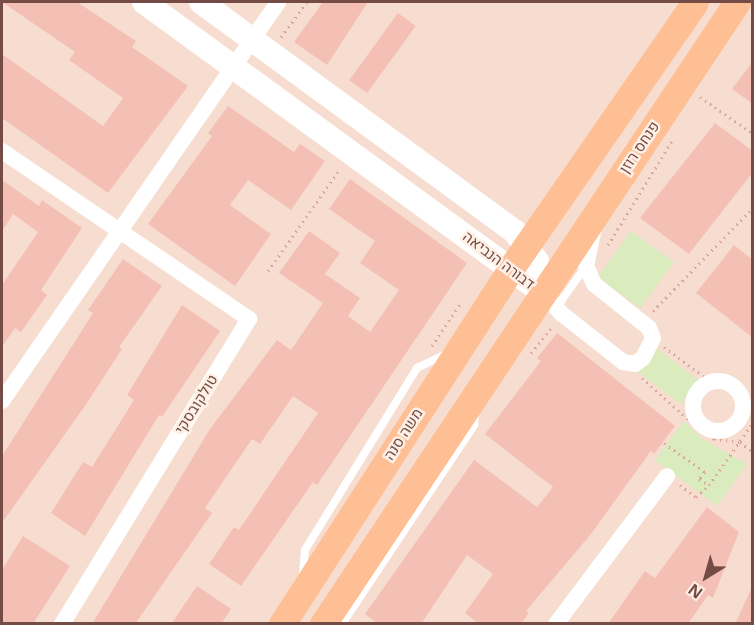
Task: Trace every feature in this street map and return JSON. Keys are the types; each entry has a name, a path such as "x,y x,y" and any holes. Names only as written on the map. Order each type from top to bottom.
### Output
{"main road":[{"path":"520,239 542,223 695,2"},
{"name":"פנחס רוזן","path":"553,304 597,208 737,2"},
{"name":"משה סנה","path":"278,622 303,590 492,298 502,262 520,239"},
{"path":"323,624 399,520 475,391 553,304"}],"street":[{"name":"דבורה הנביאה","path":"144,2 502,262 553,304"},
{"name":"דבורה הנביאה","path":"201,2 520,239 537,261 553,304"},
{"path":"2,401 7,382 119,230 278,2"},
{"path":"2,151 119,230"},
{"path":"553,304 623,362 635,364 651,346 653,338 643,322 594,284 588,270 597,208"},
{"name":"טולקובסקי","path":"62,624 249,319 119,230"},
{"path":"711,382 734,386 742,399 749,420 723,430 700,423 694,399 711,382"},
{"path":"555,624 667,476"}],"lane":[{"path":"553,304 561,301 588,270"},
{"path":"303,590 305,550 417,368 458,349"},
{"path":"342,624 399,520"}],"path":[{"path":"279,40 307,2"},
{"path":"695,104 706,88"},
{"path":"700,98 753,133"},
{"path":"588,270 675,138"},
{"path":"268,271 350,151"},
{"path":"643,322 753,209"},
{"path":"417,368 462,302"},
{"path":"526,360 553,304"},
{"path":"674,354 711,382"},
{"path":"623,362 698,428 714,439 740,442 753,450"},
{"path":"696,497 709,485 740,442 749,420"},
{"path":"664,443 705,472 699,479 709,485"}],"shaded area":[{"path":"2,2 752,2 752,623 2,623"}],"green space":[{"path":"631,231 674,262 640,308 597,277"},
{"path":"656,348 698,380 680,404 638,372"},
{"path":"684,421 701,438 747,464 717,506 655,460"}],"building":[{"path":"2,2 77,2 136,41 132,47 188,86 108,193 2,118 2,54 103,126 123,98 69,60 75,52"},
{"path":"323,2 368,2 327,65 294,42"},
{"path":"398,13 416,26 367,93 349,80"},
{"path":"753,61 753,104 732,89"},
{"path":"228,106 294,152 300,144 325,161 291,210 248,180 230,205 271,234 235,286 148,224 212,136 208,133"},
{"path":"715,123 753,151 753,172 689,254 640,218"},
{"path":"350,179 467,263 317,485 313,482 241,586 209,564 234,527 239,530 318,413 293,396 260,444 252,439 205,508 212,513 135,624 92,624 210,429 277,340 291,350 323,303 279,273 309,231 340,253 325,274 360,298 348,316 370,332 399,290 360,263 375,241 329,209"},
{"path":"2,180 39,206 42,200 82,228 41,290 47,295 21,332 15,328 2,347 2,285 38,232 13,214 2,231"},
{"path":"734,245 753,260 753,338 696,293"},
{"path":"123,259 162,286 119,347 122,349 87,403 2,523 2,456 93,313 88,310"},
{"path":"182,305 220,331 162,417 159,415 85,536 51,513 83,462 92,467 134,400 127,395"},
{"path":"557,333 675,426 654,454 651,451 591,534 526,611 529,613 521,624 479,624 465,613 493,574 467,555 421,624 378,624 365,614 474,460 537,507 553,487 485,434 541,361 537,358"},
{"path":"707,507 739,532 713,598 708,595 688,624 608,624 645,571 655,578"},
{"path":"23,536 70,566 33,624 2,624 2,570"},
{"path":"753,585 753,624 735,624"},
{"path":"197,586 231,609 221,624 171,624"}]}
